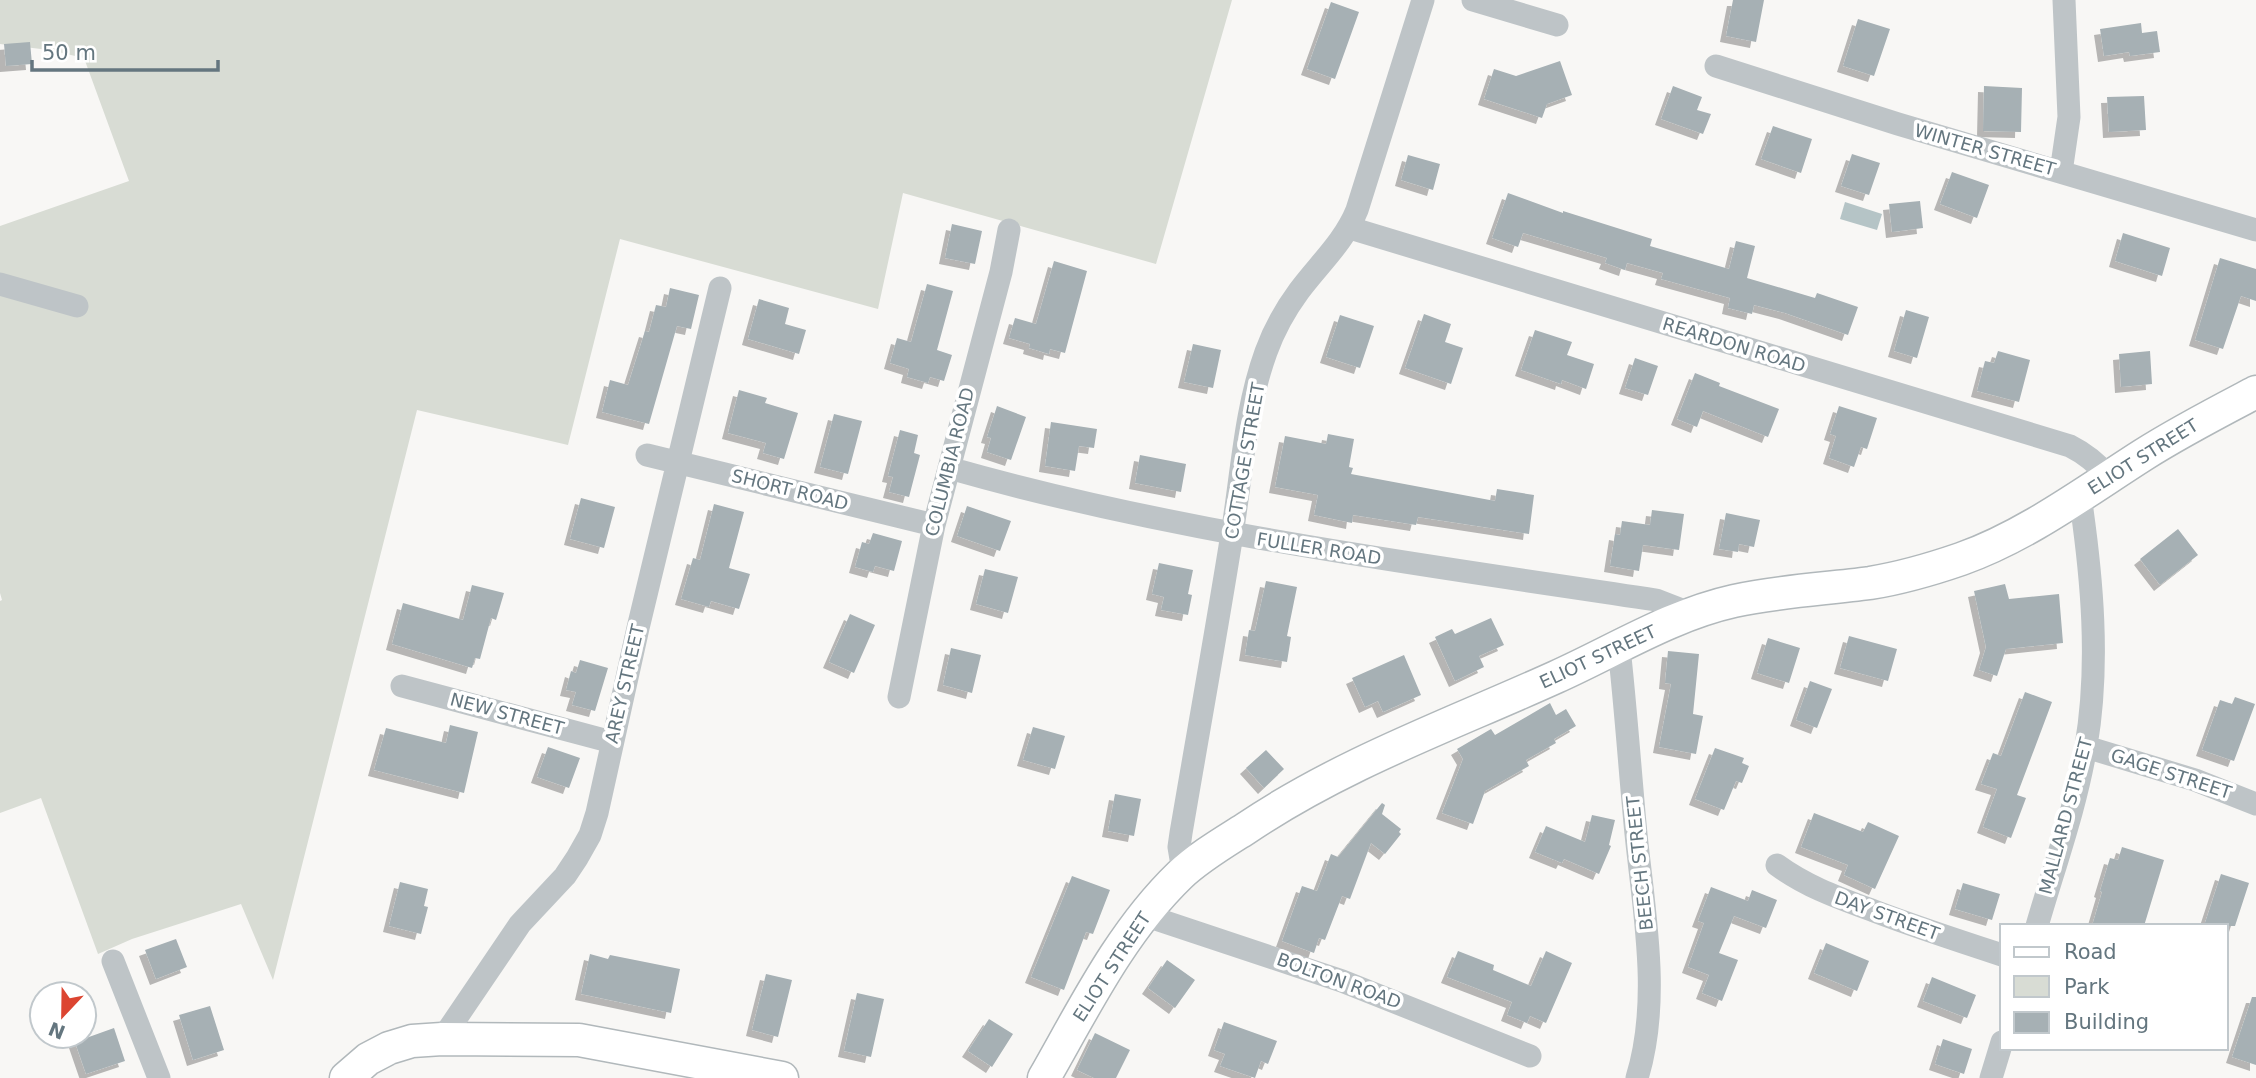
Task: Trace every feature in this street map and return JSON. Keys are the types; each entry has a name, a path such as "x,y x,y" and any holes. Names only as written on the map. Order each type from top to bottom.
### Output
{"street":[{"name":"COTTAGE STREET","path":"1183,872 1179,847 1181,833 1232,534 1247,428 1267,352 1287,308 1350,228 1423,0"},
{"path":"1473,0 1556,25"},
{"path":"2061,172 2069,117 2064,0"},
{"name":"WINTER STREET","path":"1716,66 1898,124 2256,230"},
{"name":"REARDON ROAD","path":"1350,228 2070,446 2086,454 2109,477"},
{"name":"COLUMBIA ROAD","path":"899,697 934,525 1001,272 1009,230"},
{"path":"0,284 77,306"},
{"name":"AREY STREET","path":"442,1039 520,924 565,876 590,835 720,288"},
{"name":"ELIOT STREET","path":"1044,1078 1099,982 1144,915 1183,872 1289,799 1692,614 1734,601 1875,582 1937,566 1997,543 2080,496 2185,429 2256,392"},
{"name":"SHORT ROAD","path":"647,455 934,525"},
{"name":"FULLER ROAD","path":"949,468 1049,496 1232,534 1656,600 1692,614"},
{"name":"MALLARD STREET","path":"2038,924 2086,747 2093,623 2087,539 2080,496"},
{"name":"BEECH STREET","path":"1619,648 1648,949 1647,1026 1637,1078"},
{"name":"NEW STREET","path":"402,686 612,742"},
{"name":"GAGE STREET","path":"2086,747 2195,780 2256,804"},
{"name":"DAY STREET","path":"1777,864 1818,891 2000,954"},
{"name":"BOLTON ROAD","path":"1144,915 1342,981 1530,1056"},
{"path":"113,961 159,1078"},
{"path":"346,1078 368,1059 389,1048 412,1041 442,1039 579,1040 782,1078"},
{"path":"1991,1078 2000,1049"}],"green space":[{"path":"0,0 1232,0 1156,264 903,193 878,309 620,239 568,445 417,410 273,980 241,904 132,939 98,954 41,798 0,813 0,226 129,181 84,58 49,50 0,44"}],"shaded area":[{"path":"1845,202 1882,214 1877,230 1840,219"}],"building":[{"path":"1733,0 1764,0 1756,42 1726,36"},
{"path":"1331,2 1359,12 1335,79 1307,69"},
{"path":"1858,19 1890,29 1874,76 1843,66"},
{"path":"2141,23 2142,33 2157,31 2160,52 2130,56 2129,52 2104,56 2100,29"},
{"path":"30,42 32,64 6,66 4,44"},
{"path":"1560,61 1572,95 1547,104 1542,118 1484,99 1494,69 1516,76"},
{"path":"1673,86 1702,97 1697,110 1711,114 1703,134 1661,119"},
{"path":"1984,86 2022,88 2021,132 1983,131"},
{"path":"2144,96 2146,130 2109,132 2107,97"},
{"path":"1773,126 1812,139 1801,173 1761,159"},
{"path":"1852,154 1880,163 1869,195 1841,186"},
{"path":"1408,155 1440,164 1433,190 1401,180"},
{"path":"1952,172 1989,185 1977,218 1940,204"},
{"path":"1508,193 1563,213 1652,239 1650,246 1729,269 1736,241 1755,246 1747,278 1815,298 1817,293 1858,307 1848,335 1754,305 1752,314 1728,308 1730,298 1661,279 1663,273 1627,263 1625,270 1605,263 1607,258 1523,233 1518,247 1492,238"},
{"path":"1920,201 1923,228 1892,232 1889,204"},
{"path":"952,224 982,231 975,264 945,258"},
{"path":"2123,233 2170,248 2162,276 2115,261"},
{"path":"2220,258 2256,269 2256,301 2241,296 2223,349 2195,340"},
{"path":"1054,261 1087,271 1065,353 1050,349 1049,354 1029,348 1030,344 1009,338 1015,318 1036,324"},
{"path":"927,284 953,291 937,350 952,355 944,381 930,377 928,383 907,377 909,369 890,363 897,338 911,342"},
{"path":"670,288 699,295 691,329 677,326 649,424 602,412 610,380 628,385 645,331 649,332 656,305 666,307"},
{"path":"759,299 789,308 785,324 806,330 799,354 748,339"},
{"path":"1906,310 1929,317 1917,358 1894,351"},
{"path":"1424,314 1451,324 1445,342 1463,348 1451,384 1405,368"},
{"path":"1340,315 1374,326 1360,368 1326,357"},
{"path":"1535,330 1572,342 1567,355 1594,364 1586,389 1562,380 1561,384 1521,370"},
{"path":"1193,344 1221,350 1213,388 1184,382"},
{"path":"1998,351 2030,360 2019,402 1977,391 1985,361 1994,363"},
{"path":"2150,351 2152,384 2121,387 2119,354"},
{"path":"1635,358 1658,366 1648,395 1625,388"},
{"path":"1695,373 1720,383 1719,386 1779,409 1768,437 1703,411 1697,427 1677,419"},
{"path":"739,390 767,398 765,403 798,413 784,459 763,453 766,443 728,433"},
{"path":"997,406 1026,417 1011,460 987,452 991,438 987,437"},
{"path":"1839,406 1877,418 1867,449 1861,447 1854,467 1829,458 1836,436 1830,434"},
{"path":"834,414 862,421 848,474 820,467"},
{"path":"1051,422 1097,429 1094,448 1079,446 1075,471 1045,466"},
{"path":"900,430 918,435 914,453 920,455 909,497 889,492 893,477 888,476"},
{"path":"1328,434 1354,439 1349,467 1353,468 1351,474 1495,501 1497,489 1534,495 1529,534 1418,517 1416,525 1353,515 1352,523 1314,515 1318,495 1275,487 1285,436 1326,444"},
{"path":"1140,455 1186,464 1181,492 1135,483"},
{"path":"581,498 615,507 604,548 570,539"},
{"path":"714,504 744,512 729,568 750,574 739,609 711,601 709,607 681,599 693,558 700,560"},
{"path":"967,506 1011,521 1000,551 957,536"},
{"path":"1652,510 1684,514 1679,550 1643,545 1639,571 1610,566 1615,534 1620,535 1622,521 1650,525"},
{"path":"1726,513 1760,520 1754,547 1739,544 1738,552 1719,549"},
{"path":"2178,529 2198,555 2160,585 2140,559"},
{"path":"873,533 902,541 894,571 875,566 873,572 855,567 862,542 869,544"},
{"path":"1159,563 1193,570 1188,594 1192,595 1188,615 1161,610 1164,597 1152,594"},
{"path":"985,569 1018,577 1008,613 976,604"},
{"path":"1266,581 1297,587 1287,636 1291,637 1287,662 1245,655 1249,630 1255,631"},
{"path":"2005,584 2009,599 2059,594 2063,643 2006,649 1997,676 1979,670 1986,647 1974,591"},
{"path":"472,585 504,593 496,620 491,618 480,659 475,658 472,668 392,644 403,603 463,620"},
{"path":"850,614 875,625 854,673 829,662"},
{"path":"1491,618 1504,645 1479,656 1484,667 1455,681 1435,637 1452,629 1455,634"},
{"path":"1849,636 1897,649 1888,681 1840,668"},
{"path":"1768,638 1800,648 1789,683 1757,673"},
{"path":"951,648 981,655 972,693 943,685"},
{"path":"1668,651 1699,654 1693,714 1703,716 1696,754 1659,747 1671,684 1665,683"},
{"path":"1404,655 1421,695 1383,712 1378,701 1365,707 1352,678"},
{"path":"580,660 608,668 595,711 572,705 576,692 566,690 571,671 576,673"},
{"path":"1810,681 1832,689 1817,728 1796,720"},
{"path":"2025,692 2052,702 2017,795 2026,798 2011,838 1983,827 1997,789 1981,784 1993,753 2001,756"},
{"path":"2235,697 2255,704 2234,761 2202,750 2220,700 2232,704"},
{"path":"1550,703 1556,715 1566,709 1576,726 1554,739 1556,743 1526,760 1529,766 1485,791 1473,824 1442,813 1463,759 1457,749 1491,729 1495,735"},
{"path":"450,725 478,732 464,793 374,770 386,728 446,743"},
{"path":"1033,727 1065,736 1055,769 1023,760"},
{"path":"548,747 580,758 569,788 537,777"},
{"path":"1715,748 1744,758 1742,763 1749,766 1742,783 1736,781 1724,810 1695,799"},
{"path":"1266,750 1284,769 1264,788 1246,768"},
{"path":"1115,794 1141,799 1134,836 1108,831"},
{"path":"1382,803 1385,805 1382,814 1401,829 1401,834 1385,854 1371,843 1350,899 1342,896 1325,940 1319,938 1314,953 1282,941 1302,886 1317,891 1331,854 1338,857"},
{"path":"1814,813 1863,832 1868,822 1899,836 1875,889 1844,875 1848,865 1801,847"},
{"path":"1592,815 1615,820 1609,845 1611,846 1599,874 1564,859 1562,863 1535,852 1546,826 1585,842"},
{"path":"2122,847 2164,860 2145,924 2093,924 2110,858 2118,860"},
{"path":"2221,874 2249,883 2235,926 2205,924"},
{"path":"1072,876 1110,890 1093,934 1086,932 1064,990 1031,977"},
{"path":"400,882 428,889 424,906 428,907 421,934 389,926"},
{"path":"1963,883 2000,894 1992,920 1955,909"},
{"path":"1711,887 1748,901 1752,890 1777,900 1766,928 1734,916 1719,953 1738,960 1722,1001 1702,993 1709,975 1688,967 1704,923 1698,921"},
{"path":"176,939 187,967 156,979 145,950"},
{"path":"1826,943 1869,961 1857,991 1814,973"},
{"path":"1458,951 1494,965 1493,970 1531,986 1546,951 1572,963 1546,1023 1530,1016 1527,1023 1507,1015 1512,1002 1447,977"},
{"path":"590,954 608,959 610,955 680,969 671,1013 581,994"},
{"path":"1167,960 1195,980 1175,1008 1148,988"},
{"path":"766,974 792,980 778,1037 752,1030"},
{"path":"1932,977 1976,995 1967,1018 1923,1001"},
{"path":"857,993 884,999 871,1057 844,1051"},
{"path":"2252,997 2256,997 2256,1065 2232,1057"},
{"path":"210,1006 224,1050 193,1060 179,1015"},
{"path":"989,1019 1013,1034 992,1067 968,1051"},
{"path":"1224,1022 1277,1041 1268,1064 1261,1061 1255,1078 1220,1066 1225,1054 1214,1050"},
{"path":"114,1028 125,1061 86,1074 78,1050 98,1050 98,1034"},
{"path":"1095,1033 1130,1050 1116,1078 1094,1078 1077,1070"},
{"path":"1943,1039 1972,1049 1964,1074 1935,1064"}]}
